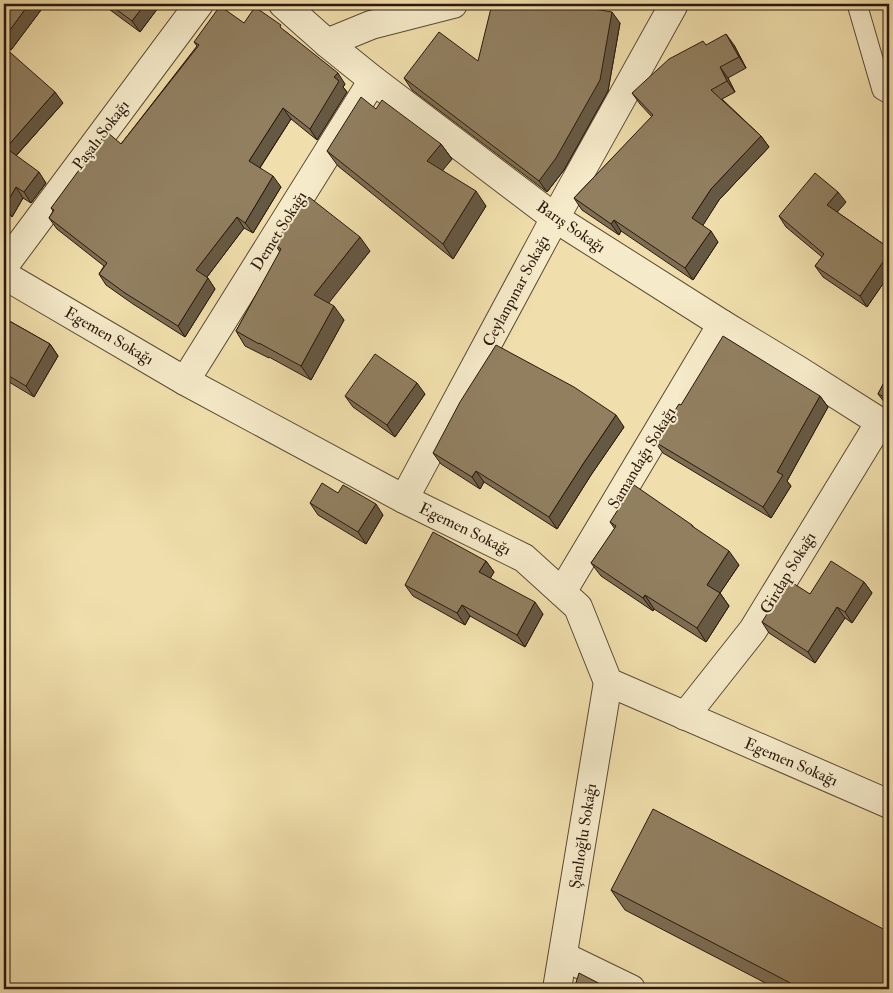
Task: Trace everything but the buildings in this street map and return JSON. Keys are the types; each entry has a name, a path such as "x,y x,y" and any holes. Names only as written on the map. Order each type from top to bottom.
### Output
{"street":[{"name":"Paşalı Sokağı","path":"4,266 199,4"},
{"name":"Barış Sokağı","path":"283,4 373,80 555,218 880,422"},
{"path":"327,43 370,15 453,4"},
{"name":"Ceylanpınar Sokağı","path":"404,499 671,4"},
{"name":"Demet Sokağı","path":"185,381 373,80"},
{"name":"Egemen Sokağı","path":"4,274 185,381 404,499 524,558 578,607 608,682 889,804"},
{"name":"Samandağı Sokağı","path":"562,592 722,324"},
{"name":"Girdap Sokağı","path":"685,716 753,630 880,422"},
{"name":"Şanlıoğlu Sokağı","path":"557,989 608,682"},
{"path":"563,956 631,989"}],"lane":[{"path":"857,4 882,90 889,94"}]}
